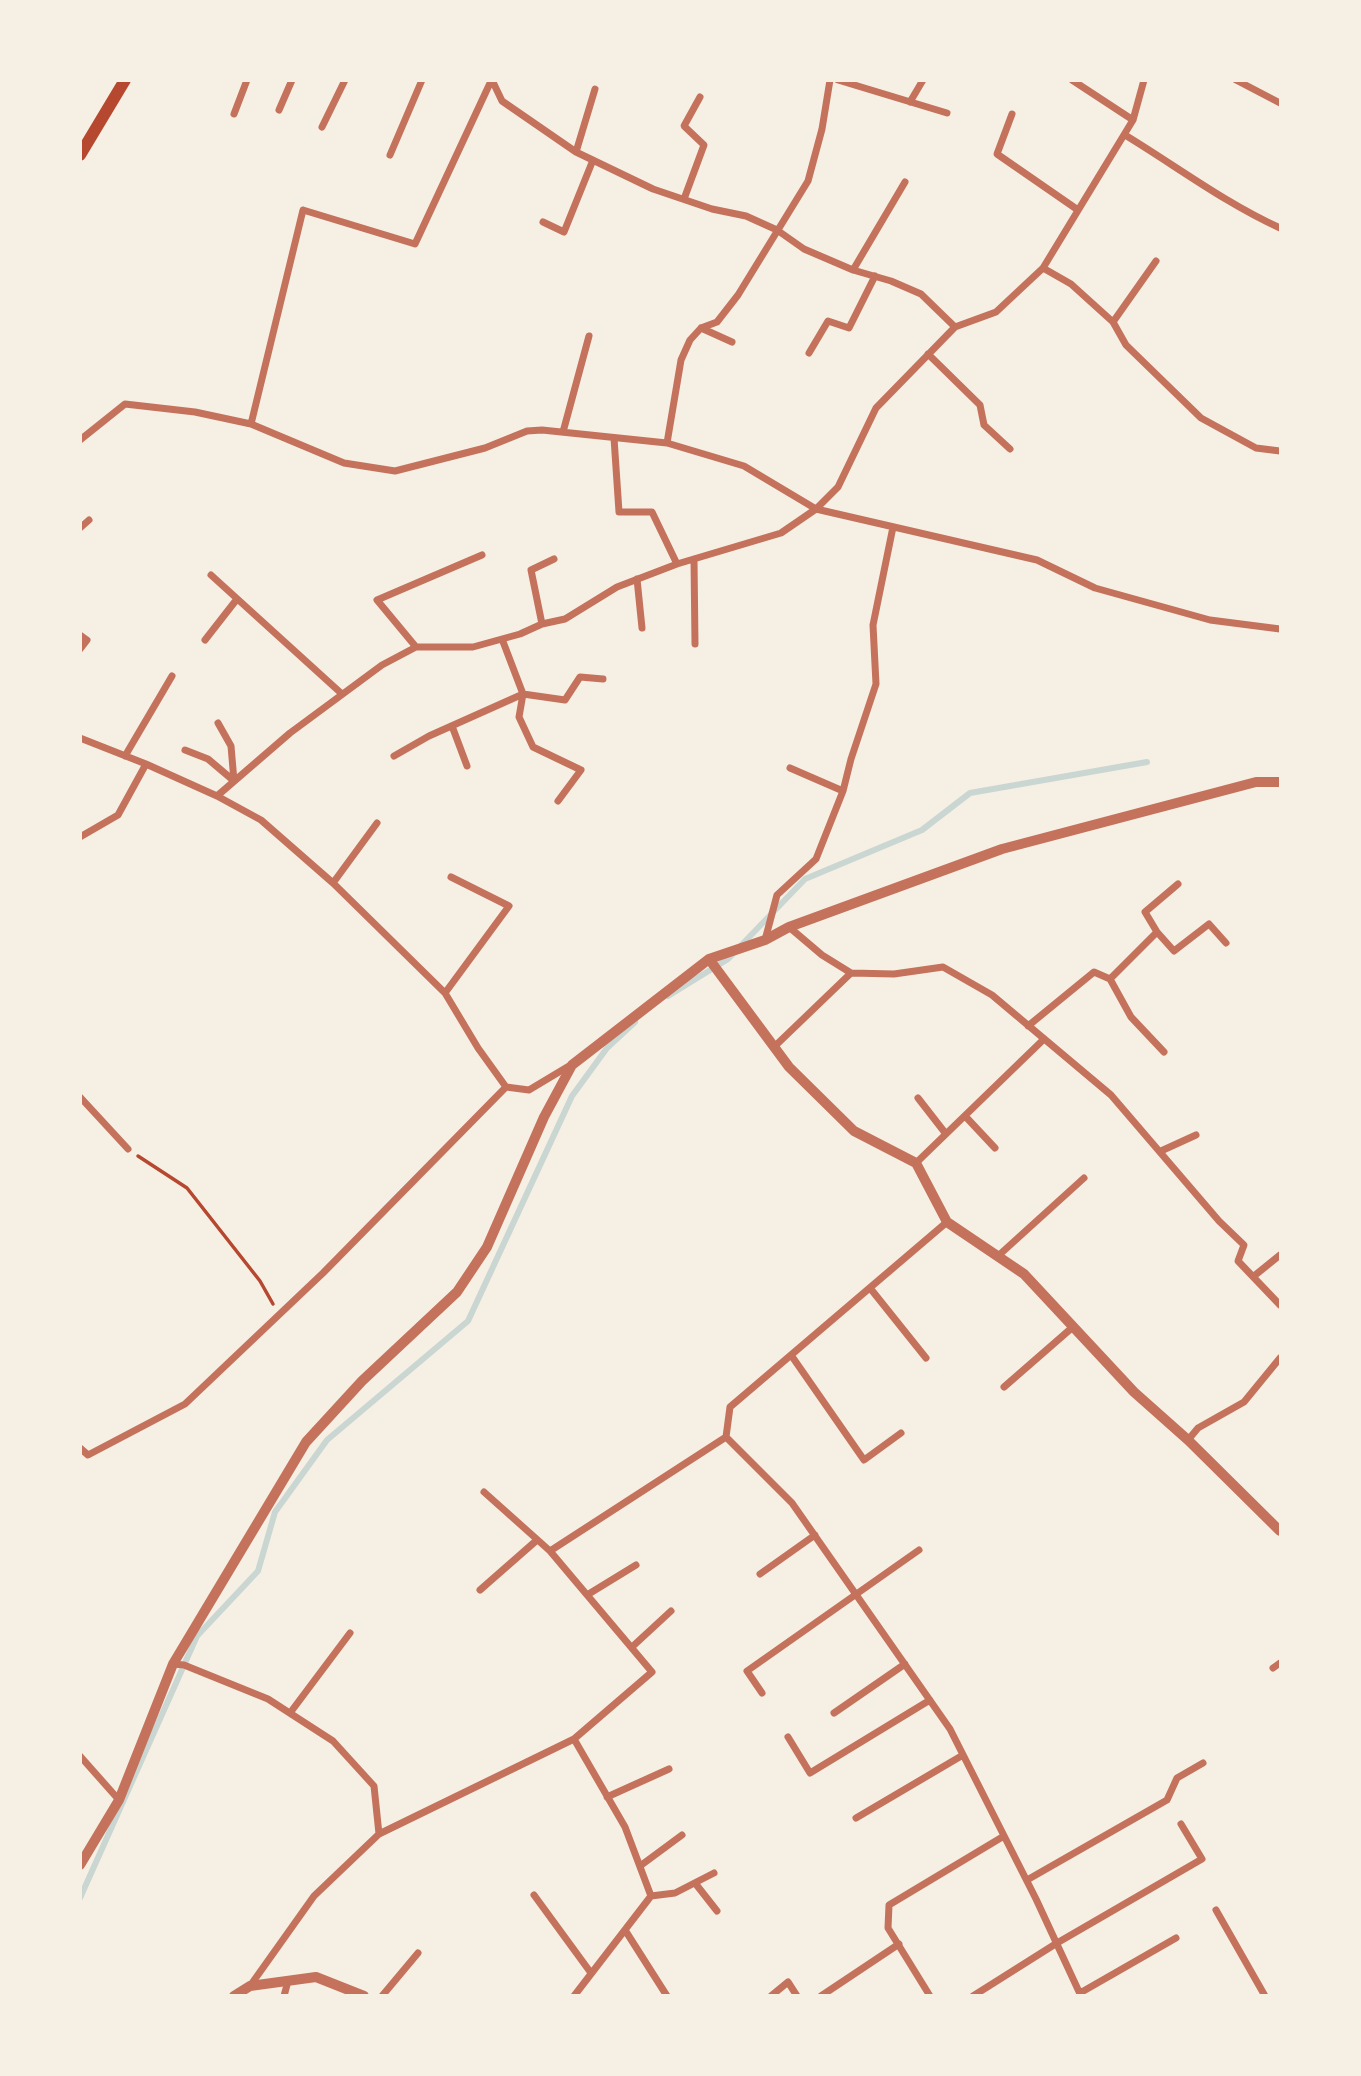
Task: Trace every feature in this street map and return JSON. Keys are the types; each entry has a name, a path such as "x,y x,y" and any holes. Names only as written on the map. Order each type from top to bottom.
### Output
{"main road":[{"path":"80,155 125,80"}],"street":[{"path":"234,114 247,80"},
{"path":"279,110 292,80"},
{"path":"322,127 345,80"},
{"path":"390,155 422,80"},
{"path":"667,443 681,360 690,340 701,328 718,321 738,295 808,181 822,128 830,80"},
{"path":"838,80 947,113"},
{"path":"910,102 923,80"},
{"path":"1072,80 1133,120"},
{"path":"218,796 290,733 382,665 416,647 473,647 565,619 617,587 677,564 781,533 816,509 838,487 876,408 955,327 996,312 1043,268 1125,135 1133,120 1144,80"},
{"path":"1236,80 1280,103"},
{"path":"491,81 502,101 576,152 653,189 712,209 746,216 777,230 804,249 921,294 955,327"},
{"path":"251,424 303,210 415,244 491,81"},
{"path":"576,152 595,89"},
{"path":"684,199 704,145 684,126 700,97"},
{"path":"1012,114 997,154 1079,210"},
{"path":"1125,135 1244,212 1280,228"},
{"path":"543,222 564,232 593,160"},
{"path":"853,270 905,182"},
{"path":"1113,322 1156,261"},
{"path":"1043,268 1071,285 1113,322 1126,345 1201,418 1256,448 1280,451"},
{"path":"809,353 828,321 849,328 874,276"},
{"path":"701,328 732,342"},
{"path":"563,432 589,336"},
{"path":"928,354 979,405 984,425 1010,449"},
{"path":"80,440 125,404 195,412 251,424 344,463 395,471 485,448 527,431 667,443 744,466 816,509 1037,560 1096,588 1210,620 1280,629"},
{"path":"614,438 619,512 652,512 677,564"},
{"path":"80,528 89,520"},
{"path":"765,940 777,895 816,859 843,791 876,684 873,625 893,527"},
{"path":"416,647 377,600 482,555"},
{"path":"542,624 531,570 554,559"},
{"path":"694,559 695,644"},
{"path":"211,575 342,694"},
{"path":"637,579 642,628"},
{"path":"205,640 237,599"},
{"path":"80,635 87,640 80,649"},
{"path":"502,639 523,694 519,717 533,747 581,769 558,801"},
{"path":"125,756 172,676"},
{"path":"394,756 429,736 523,694 565,700 580,677 603,679"},
{"path":"218,723 231,746 234,781"},
{"path":"452,726 467,766"},
{"path":"80,738 218,796 261,820 334,883 445,993 478,1048 506,1087 529,1090 572,1065 709,959 1002,849 1256,782 1280,782"},
{"path":"185,750 208,759 234,781"},
{"path":"80,837 118,815 146,764"},
{"path":"790,768 843,791"},
{"path":"334,883 377,823"},
{"path":"445,993 509,906 451,877"},
{"path":"1178,884 1145,912 1157,932 1174,951 1209,924 1226,943"},
{"path":"789,927 851,973 894,974 943,967 992,995 1111,1095 1219,1221 1244,1245 1238,1261 1280,1305"},
{"path":"1110,979 1157,932"},
{"path":"709,959 789,1066 854,1131 916,1164 947,1222 1024,1274 1134,1392 1188,1440 1280,1531"},
{"path":"1028,1026 1094,972 1110,979 1131,1017 1164,1052"},
{"path":"774,1047 851,973"},
{"path":"916,1164 1044,1039"},
{"path":"80,1865 119,1800 173,1664 306,1442 362,1381 457,1292 487,1247 544,1117 572,1065"},
{"path":"80,1447 88,1455 185,1404 323,1273 506,1087"},
{"path":"80,1097 128,1149"},
{"path":"918,1098 946,1134"},
{"path":"965,1116 995,1148"},
{"path":"1161,1152 1196,1135"},
{"path":"998,1256 1084,1178"},
{"path":"550,1551 726,1437 730,1407 947,1222"},
{"path":"1254,1276 1280,1255"},
{"path":"870,1288 926,1357"},
{"path":"1004,1387 1074,1326"},
{"path":"791,1355 864,1460 901,1433"},
{"path":"1188,1440 1198,1427 1244,1402 1280,1358"},
{"path":"726,1437 792,1503 950,1729 1027,1880 1081,1994 1176,1938"},
{"path":"241,1991 314,1896 379,1834 574,1739 652,1672 550,1551 484,1492"},
{"path":"760,1574 815,1535"},
{"path":"480,1590 537,1540"},
{"path":"762,1693 747,1671 919,1550"},
{"path":"587,1595 636,1565"},
{"path":"632,1647 671,1611"},
{"path":"290,1713 350,1633"},
{"path":"1273,1668 1280,1663"},
{"path":"173,1664 184,1665 268,1699 333,1741 374,1786 379,1834"},
{"path":"834,1713 905,1664"},
{"path":"788,1737 810,1773 930,1700"},
{"path":"574,1739 625,1827 651,1896"},
{"path":"856,1818 963,1755"},
{"path":"80,1756 119,1800"},
{"path":"1027,1880 1167,1800 1177,1778 1203,1763"},
{"path":"607,1797 669,1769"},
{"path":"973,1996 1057,1943 1202,1859 1181,1824"},
{"path":"640,1866 682,1835"},
{"path":"930,1996 888,1928 889,1905 1004,1836"},
{"path":"574,1996 651,1896 675,1893 714,1873"},
{"path":"695,1883 716,1911"},
{"path":"534,1895 591,1973"},
{"path":"1216,1910 1265,1996"},
{"path":"625,1930 667,1996"},
{"path":"821,1996 899,1944"},
{"path":"382,1996 418,1953"},
{"path":"241,1991 316,1976 349,1992"},
{"path":"284,1996 288,1981"},
{"path":"771,1996 788,1982 797,1996"}],"path":[{"path":"128,1149 187,1188 260,1281 279,1315"}],"waterway":[{"path":"668,996 728,959 805,879 922,830 970,793 1147,762"},
{"path":"80,1898 197,1636 258,1571 275,1512 327,1440 468,1321 572,1096 607,1048 635,1022"}]}
